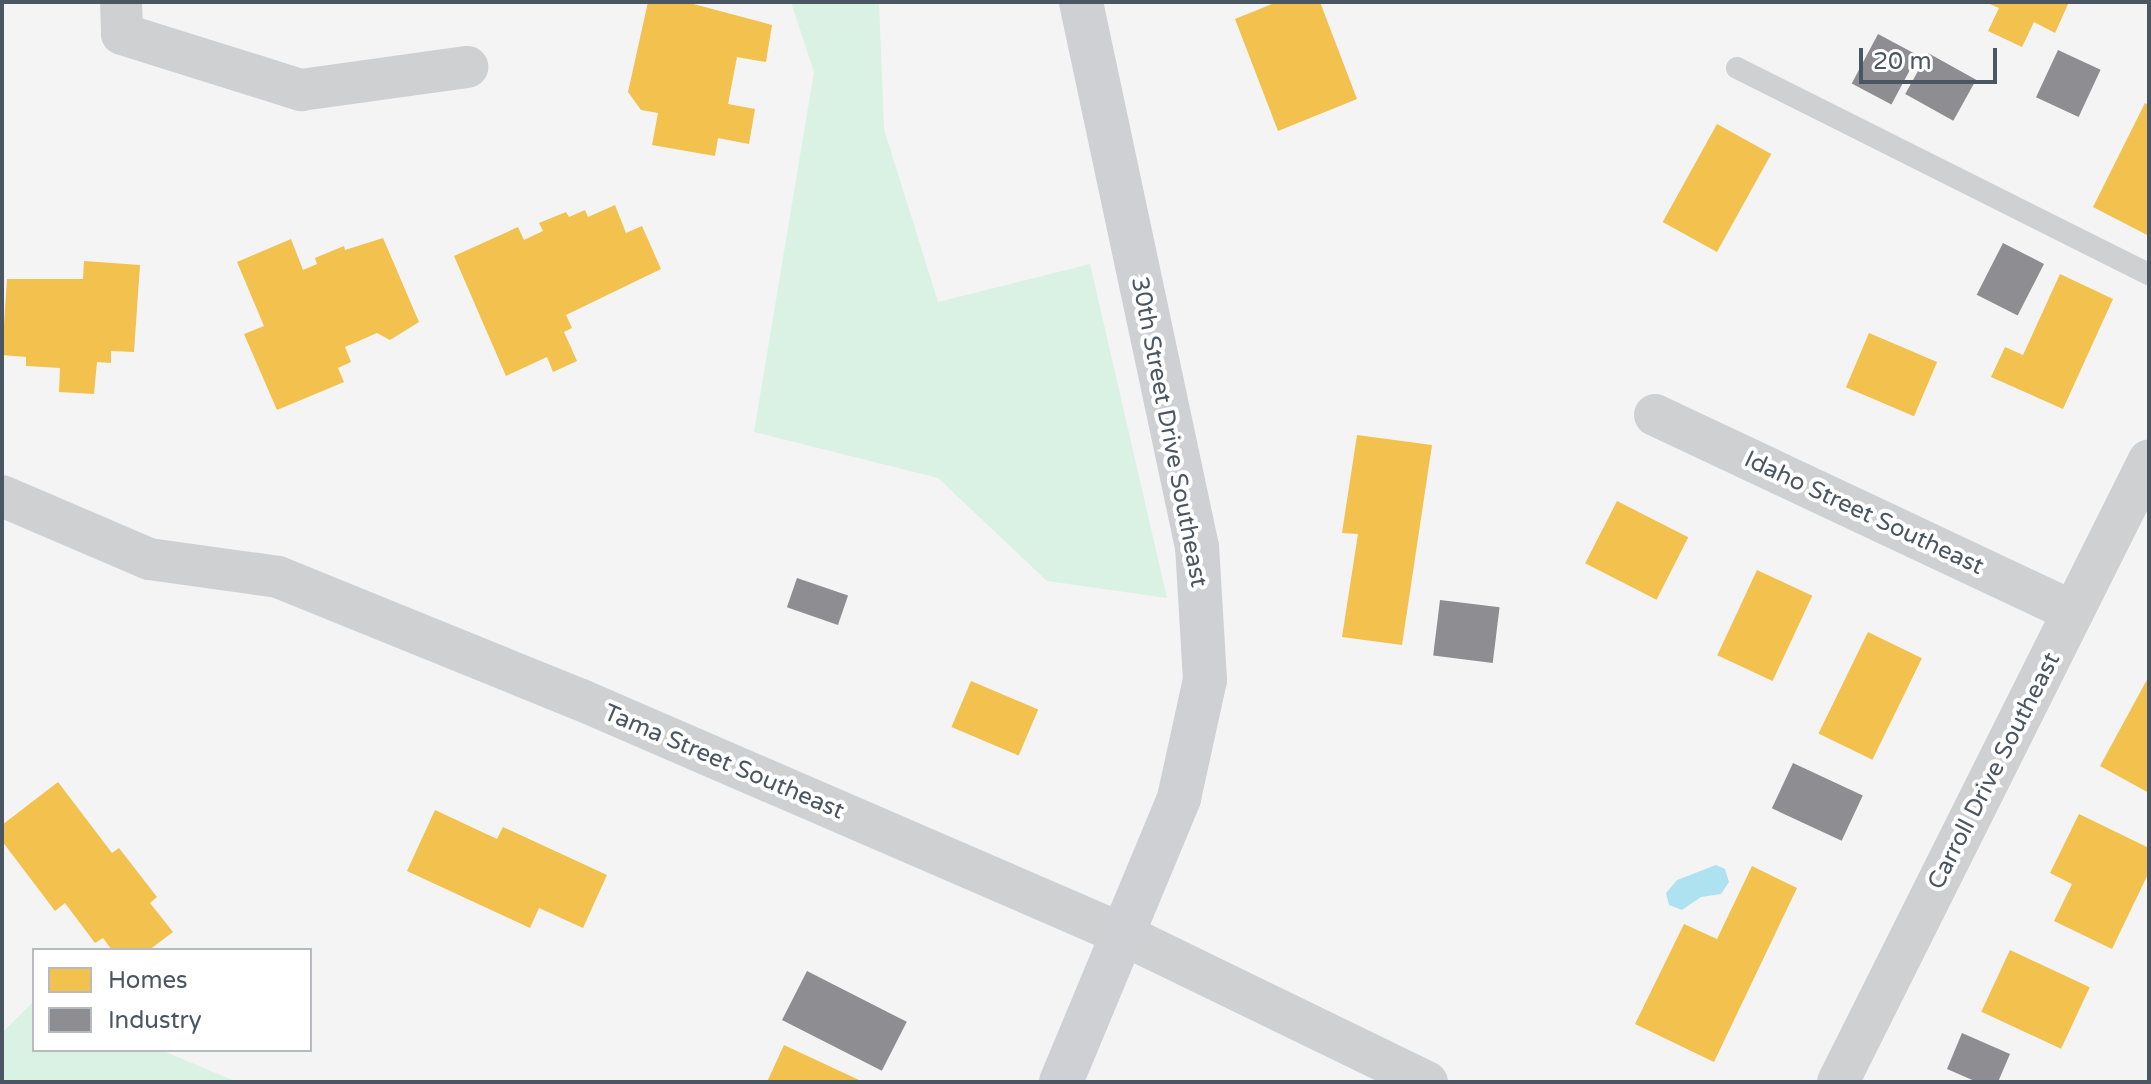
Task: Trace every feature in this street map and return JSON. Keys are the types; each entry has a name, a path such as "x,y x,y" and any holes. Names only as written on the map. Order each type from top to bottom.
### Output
{"main road":[{"name":"30th Street Drive Southeast","path":"1061,1082 1179,798 1205,680 1206,632 1197,547 1081,2"}],"street":[{"path":"121,18 301,90 467,67"},
{"name":"Idaho Street Southeast","path":"1655,415 2073,612"},
{"name":"Carroll Drive Southeast","path":"1838,1082 2149,460"},
{"name":"Tama Street Southeast","path":"2,496 149,559 278,577 579,699 1122,934 1427,1082"}],"lane":[{"path":"1737,68 2149,274"}],"green space":[{"path":"791,2 879,2 884,129 938,302 1090,264 1167,598 1047,581 938,478 754,432 814,72"},
{"path":"32,1003 32,1052 166,1052 237,1082 2,1082 2,1033"}],"water":[{"path":"1716,865 1725,869 1729,882 1721,894 1701,897 1682,910 1669,905 1666,893 1677,880"}],"building: Homes":[{"path":"648,2 686,2 772,25 766,62 737,57 728,104 755,109 749,144 718,138 715,156 652,145 658,113 641,110 628,92"},
{"path":"1277,2 1320,2 1357,99 1278,131 1235,19"},
{"path":"1985,2 2069,2 2055,33 2034,22 2022,47 1988,31 1999,8"},
{"path":"2145,103 2149,105 2149,236 2093,207"},
{"path":"1717,124 1771,154 1717,252 1663,222"},
{"path":"615,205 626,233 642,226 661,269 566,315 572,328 564,332 577,361 553,372 547,357 506,376 454,256 518,227 524,240 543,231 539,223 566,212 569,217 585,210 588,217"},
{"path":"383,238 419,322 390,340 377,333 345,347 351,362 338,368 344,382 277,410 244,334 264,326 237,262 291,239 303,270 317,264 315,258 344,246 345,250"},
{"path":"84,261 140,265 134,352 111,351 111,363 97,362 94,394 59,392 60,368 26,366 26,357 2,355 7,279 83,279"},
{"path":"2060,274 2113,299 2063,409 1991,377 2005,347 2023,355"},
{"path":"1869,333 1937,362 1914,416 1846,387"},
{"path":"1357,435 1432,445 1402,645 1342,637 1358,534 1342,533"},
{"path":"1617,501 1688,537 1657,600 1585,563"},
{"path":"1757,570 1812,596 1773,681 1717,655"},
{"path":"1868,632 1922,658 1872,760 1818,734"},
{"path":"2149,676 2149,793 2100,766"},
{"path":"971,681 1038,710 1019,756 951,727"},
{"path":"58,782 112,853 119,848 157,897 150,903 173,932 152,948 110,948 103,938 95,943 65,903 55,911 2,841 2,825"},
{"path":"435,810 497,839 503,827 607,875 583,928 539,908 530,928 407,871"},
{"path":"2079,814 2149,848 2149,872 2112,949 2054,921 2072,884 2050,873"},
{"path":"1752,866 1797,888 1714,1062 1635,1024 1684,924 1717,939"},
{"path":"2010,950 2090,987 2061,1049 1981,1012"},
{"path":"784,1045 859,1080 767,1082"}],"building: Industry":[{"path":"1878,34 1918,55 1891,105 1852,83"},
{"path":"2058,50 2101,70 2079,117 2036,97"},
{"path":"1928,53 1976,80 1953,121 1905,94"},
{"path":"2003,243 2044,264 2018,316 1977,295"},
{"path":"797,578 848,596 838,625 787,607"},
{"path":"1440,600 1500,607 1493,663 1433,656"},
{"path":"1793,763 1863,796 1842,841 1772,808"},
{"path":"807,971 907,1022 882,1071 782,1020"},
{"path":"1962,1033 2010,1054 1998,1082 1977,1082 1947,1069"}]}
